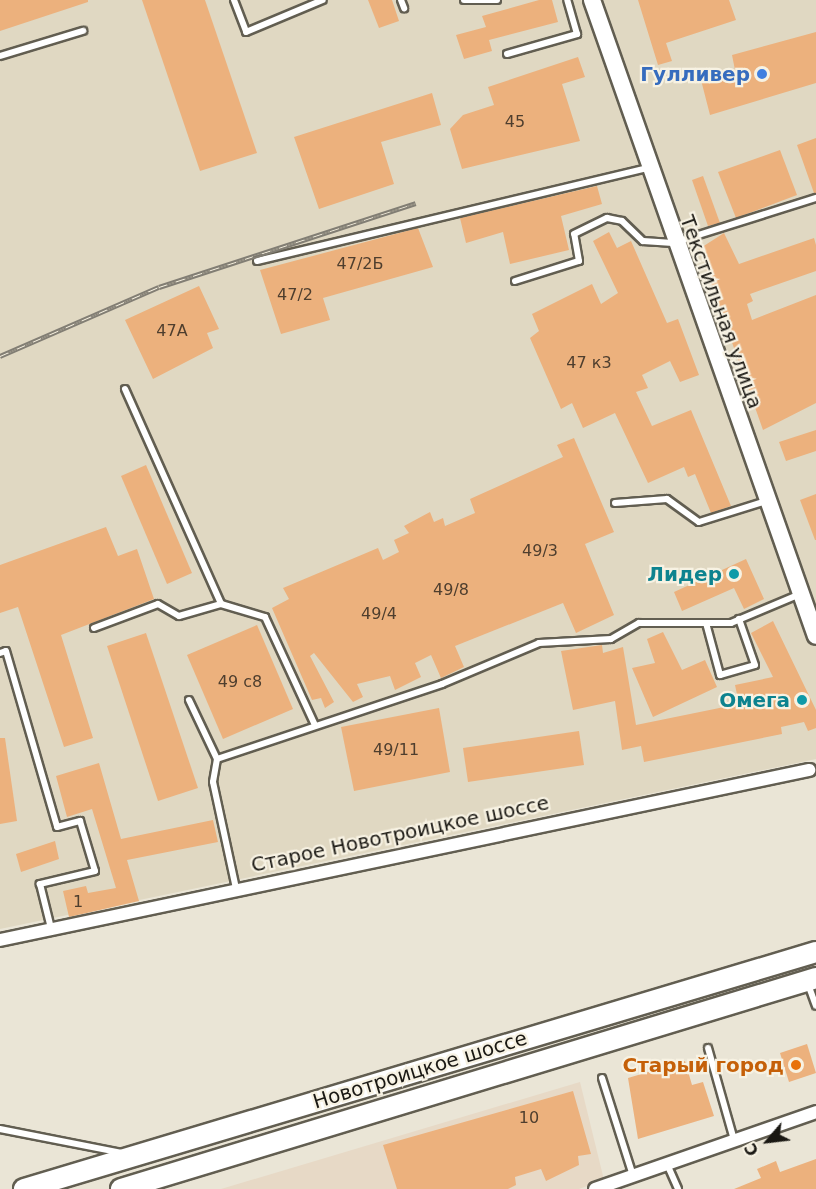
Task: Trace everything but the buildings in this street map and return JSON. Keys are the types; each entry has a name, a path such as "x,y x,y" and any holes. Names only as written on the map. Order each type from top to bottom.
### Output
{"main road":[{"name":"Текстильная улица","path":"592,0 673,243 816,636"},
{"name":"Новотроицкое шоссе","path":"24,1189 131,1155 816,952"},
{"name":"Новотроицкое шоссе","path":"121,1189 811,979"}],"street":[{"name":"Старое Новотроицкое шоссе","path":"0,940 236,888 809,770"},
{"path":"595,1189 816,1112"}],"lane":[{"path":"234,0 246,32 322,0"},
{"path":"401,0 404,8"},
{"path":"464,0 497,0"},
{"path":"507,54 577,34 567,0"},
{"path":"0,56 83,31"},
{"path":"257,261 649,168"},
{"path":"515,281 579,261 574,234 607,218 622,221 644,241 673,243 816,198"},
{"path":"125,389 221,604"},
{"path":"615,503 667,499 699,522 766,501"},
{"path":"217,759 315,724 442,684 539,643 610,639 639,623 706,623 739,619 800,593"},
{"path":"94,628 158,604 179,616 221,604 265,617 315,724"},
{"path":"706,623 720,675 755,664 739,619"},
{"path":"0,653 6,651 57,827 80,821 95,871 40,884 51,928"},
{"path":"189,700 217,759 213,782 236,888"},
{"path":"811,979 816,1006"},
{"path":"708,1048 734,1140"},
{"path":"602,1078 633,1177"},
{"path":"0,1129 131,1155"},
{"path":"667,1164 678,1189"}],"shaded area":[{"path":"0,0 816,0 816,759 0,929"},
{"path":"580,1082 604,1180 579,1189 221,1189"}],"railway":[{"path":"0,356 159,287 416,203"}],"place":[{"name":"Гулливер","path":"762,74"},
{"name":"Лидер","path":"734,574"},
{"name":"Омега","path":"802,700"},
{"name":"Старый город","path":"796,1065"}]}
